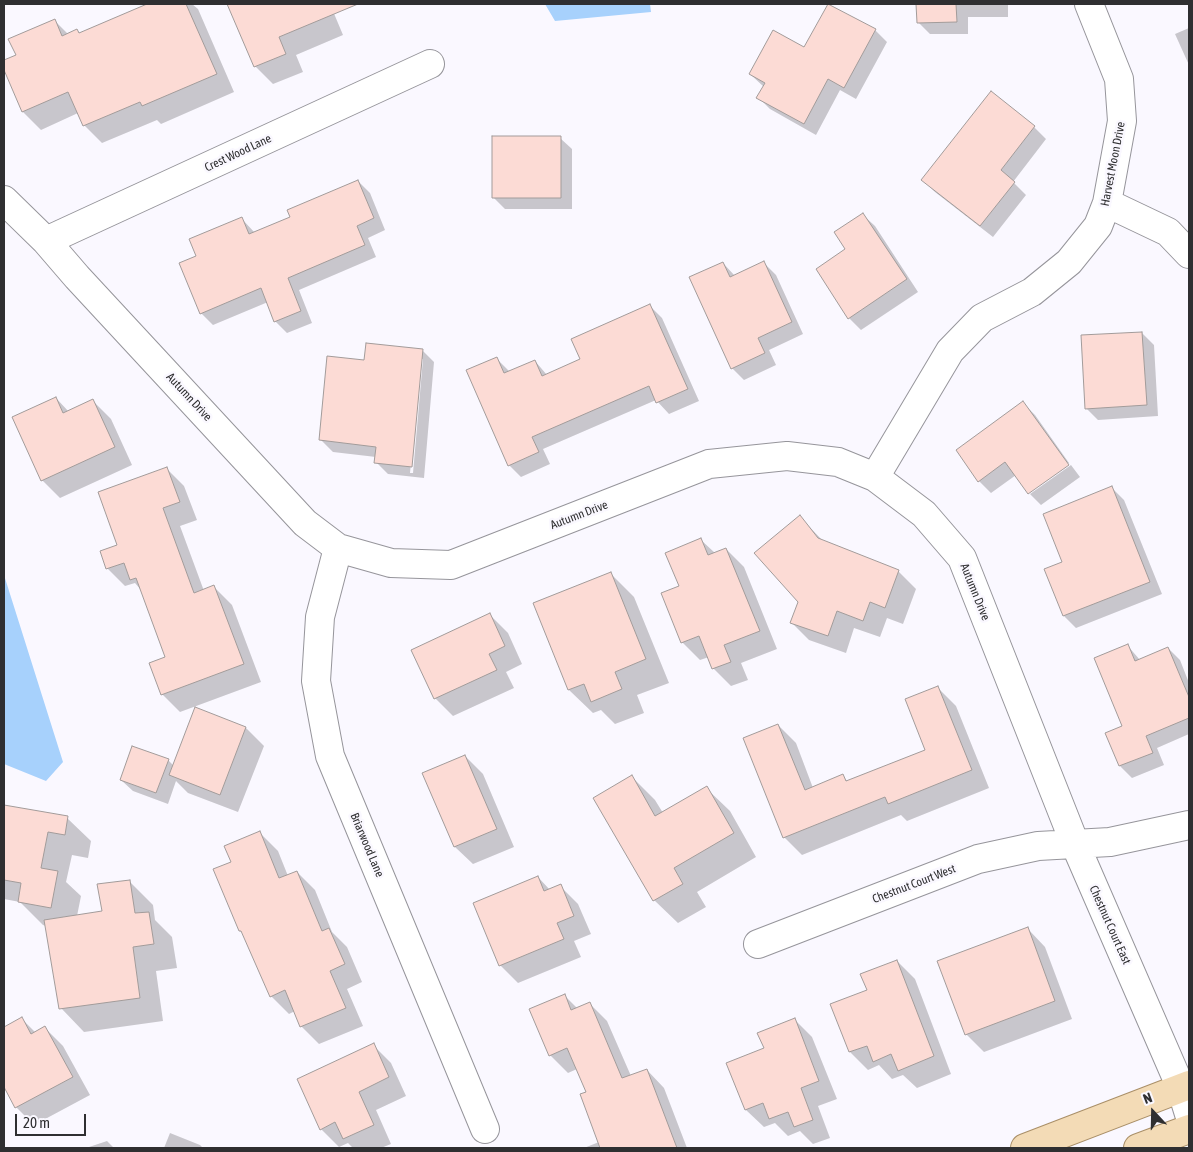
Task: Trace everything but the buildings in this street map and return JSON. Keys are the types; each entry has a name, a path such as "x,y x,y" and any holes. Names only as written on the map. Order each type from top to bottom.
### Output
{"main road":[{"path":"1025,1148 1185,1087"},
{"path":"1138,1148 1189,1129"}],"street":[{"name":"Harvest Moon Drive","path":"875,477 950,351 982,318 1032,292 1069,262 1098,226 1107,203 1122,121 1119,79 1089,4"},
{"name":"Crest Wood Lane","path":"46,241 430,64"},
{"name":"Autumn Drive","path":"4,200 46,241 77,277 305,523 338,548 391,563 451,565 709,464 787,456 838,462 875,477 924,514 962,558 1075,844"},
{"path":"1107,203 1168,232 1189,254"},
{"name":"Briarwood Lane","path":"338,548 320,617 316,682 330,756 485,1128"},
{"path":"1075,844 1110,842 1189,825"},
{"name":"Chestnut Court West","path":"758,944 978,859 1038,846 1075,844"},
{"name":"Chestnut Court East","path":"1075,844 1185,1087 1189,1114"}],"water":[{"path":"545,4 650,4 651,12 555,21"},
{"path":"4,575 63,762 46,781 4,764"}]}
